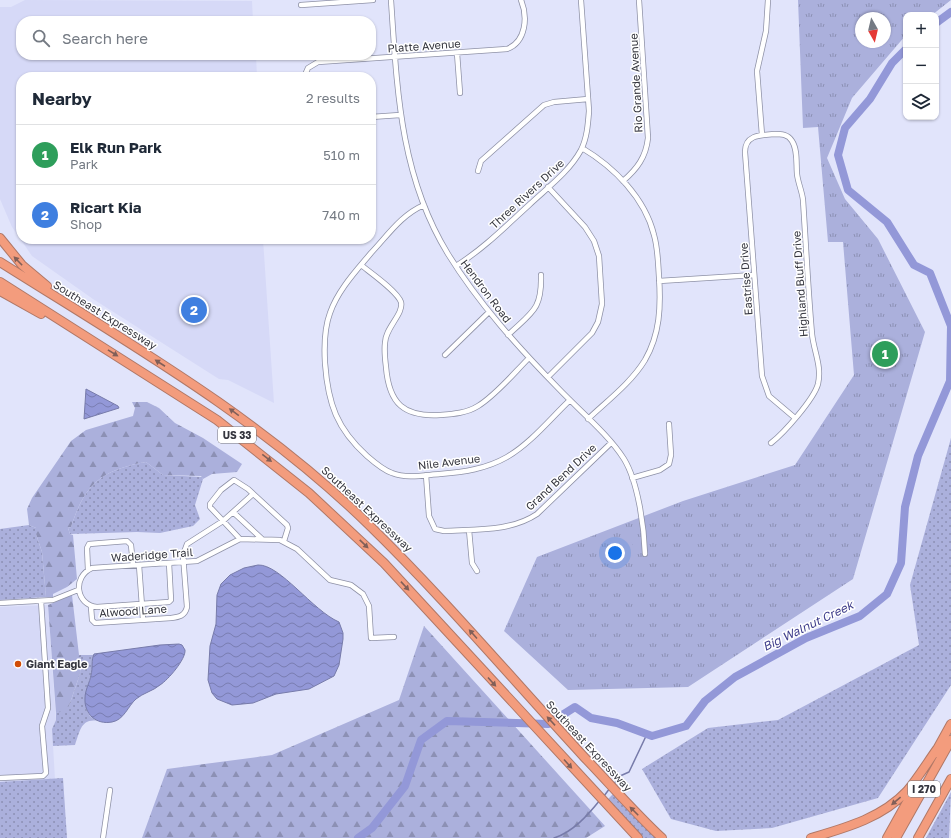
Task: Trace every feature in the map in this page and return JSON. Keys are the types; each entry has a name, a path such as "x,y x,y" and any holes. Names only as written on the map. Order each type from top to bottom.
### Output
{"highway":[{"path":"0,238 22,266 68,305"},
{"name":"Southeast Expressway","path":"0,262 222,404 301,464 368,523 420,574 531,699 662,838"},
{"name":"US 33","path":"0,282 217,420 309,493 384,563 587,785 637,837"},
{"path":"0,291 80,332"},
{"path":"887,838 951,724"},
{"name":"I 270","path":"896,838 951,740"},
{"path":"811,838 851,826 886,809 914,783 937,748"},
{"name":"I 270","path":"918,838 951,778"},
{"path":"651,826 667,838"}],"street":[{"path":"301,5 373,0"},
{"name":"Hendron Road","path":"391,0 400,115 409,162 424,205 448,254 489,312 529,358 611,443 624,459 632,478 643,523 645,554"},
{"name":"Platte Avenue","path":"376,58 498,51 510,48 518,42 522,35 524,18 521,0"},
{"name":"Three Rivers Drive","path":"456,266 485,246 568,169 582,148 588,121 588,99 581,0"},
{"name":"Rio Grande Avenue","path":"623,182 640,163 648,138 639,0"},
{"path":"762,135 758,70 766,31 768,0"},
{"path":"457,53 460,93"},
{"name":"Platte Avenue","path":"305,72 311,64 318,62 349,60"},
{"path":"478,171 481,161 544,105 554,102 588,99"},
{"path":"376,117 400,115"},
{"name":"Highland Bluff Drive","path":"762,135 783,134 792,141 802,196 812,336 820,371 816,390 784,433 771,443"},
{"name":"Eastrise Drive","path":"762,135 750,139 746,145 745,152 763,382 773,401 795,418"},
{"path":"582,148 601,160 623,182 642,207 654,234 659,282 658,324 655,339 645,359 630,378 588,419"},
{"path":"548,187 585,227 594,241 599,256 602,304 598,322 592,333 548,377"},
{"name":"Nile Avenue","path":"424,205 403,217 344,286 334,303 326,327 324,351 326,382 332,407 345,432 361,451 371,460 392,473 410,476 476,469 508,457 528,441 570,400"},
{"path":"361,265 396,294 401,303 401,310 390,327 384,343 388,385 394,400 408,411 418,415 453,414 467,411 482,403 529,358"},
{"path":"508,335 538,304 542,292 541,275"},
{"path":"659,282 754,275"},
{"path":"444,355 489,312"},
{"path":"632,478 660,470 669,464 671,455 669,424"},
{"name":"Grand Bend Drive","path":"426,475 429,516 433,527 441,531 510,526 532,517 547,505 611,443"},
{"path":"240,539 211,509 210,504 231,481 238,481 287,525 288,528 284,541"},
{"path":"183,562 184,549 187,544 223,521 253,494"},
{"path":"233,512 262,539"},
{"path":"469,530 472,563 477,571"},
{"name":"Waderidge Trail","path":"88,570 200,560 240,539 284,541 297,549 330,580 351,585 363,594 369,606 371,638 394,637"},
{"path":"133,565 131,545 127,541 88,544 88,570 82,578 78,590 82,599 91,607 170,601 168,563"},
{"name":"Alwood Lane","path":"91,607 92,620 95,623 178,617 186,612 183,562"},
{"path":"139,565 143,620"},
{"path":"0,603 59,599 78,590"},
{"path":"0,778 43,776 46,773 42,726 48,708 41,601"},
{"path":"102,838 110,790"}],"shaded area":[{"path":"25,0 252,1 253,16 16,16 16,60 256,60 257,72 16,72 16,233 0,199 0,7 11,7"},
{"path":"24,244 263,244 274,403 228,380 219,379 93,299 32,256"},
{"path":"48,605 56,720 52,729 55,779 0,782 0,607"}],"green space":[{"path":"798,0 951,0 936,12 903,12 903,38 852,98 827,158 845,199 878,239 925,332 853,579 688,687 568,690 504,631 537,557 683,501 795,465 854,375 843,242 828,242 818,127 803,128"},
{"path":"132,402 147,402 159,408 175,423 203,438 242,464 237,472 212,474 203,479 201,476 163,475 146,462 117,469 97,481 82,500 71,527 68,528 70,534 73,535 77,579 67,587 53,594 53,597 46,597 42,552 36,534 36,528 29,525 27,509 32,498 71,441 86,430 133,416 135,408"},
{"path":"951,438 951,685 878,798 772,828 716,831 671,819 642,769 708,728 778,720 919,645 910,585"},
{"path":"146,462 163,475 202,477 203,479 195,505 200,519 193,526 160,533 137,532 70,534 68,528 71,527 82,500 97,481 117,469"},
{"path":"29,525 36,528 36,534 42,552 46,597 0,600 0,529"},
{"path":"632,542 633,555 613,557 612,543"},
{"path":"72,595 79,655 81,655 80,674 69,706 64,711 56,713 48,605"},
{"path":"424,626 605,826 586,838 142,838 167,769 272,755 399,700"},
{"path":"81,655 93,655 92,669 86,694 86,706 92,717 98,721 88,722 82,727 75,745 53,746 52,729 56,720 56,713 69,706 80,674"},
{"path":"63,778 67,838 0,838 0,782"},
{"path":"951,792 949,838 926,838"},
{"path":"613,794 658,838 642,838 607,800"}],"water":[{"path":"86,389 118,406 119,408 84,419"},
{"path":"258,565 267,567 276,572 318,608 339,622 343,633 343,639 339,665 334,676 309,689 276,694 253,703 232,705 217,699 212,693 208,680 210,646 216,624 217,595 221,584 230,575 244,568"},
{"path":"160,645 182,645 185,650 185,654 176,669 157,687 136,699 120,719 112,722 101,722 92,717 85,704 85,695 92,670 94,654"}],"waterway":[{"name":"Big Walnut Creek","path":"939,21 951,12"},
{"name":"Big Walnut Creek","path":"358,838 372,828 405,786 421,740 447,721 548,724 575,707 591,718 617,723 652,736 686,726 705,701 735,677 806,638 860,616 887,594 901,563 905,507 918,456 950,381 951,326 930,273 914,265 887,222 848,190 838,155 845,128 870,99 892,63 903,52"},
{"path":"614,784 620,776 629,772 647,734"},
{"path":"604,796 610,788"},
{"path":"554,838 568,832 585,817 600,800"}],"place":[{"name":"Ricart Kia","path":"194,310"},
{"name":"Elk Run Park","path":"885,354"},
{"name":"Giant Eagle","path":"18,664"}]}
